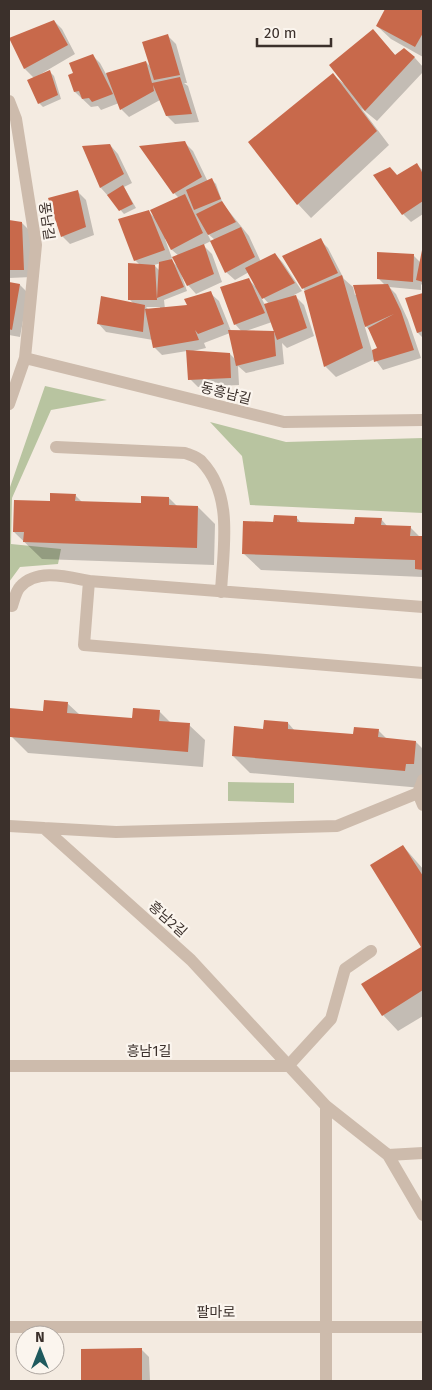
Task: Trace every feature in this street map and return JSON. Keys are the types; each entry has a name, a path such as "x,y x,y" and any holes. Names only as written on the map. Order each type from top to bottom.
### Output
{"street":[{"name":"풍남길","path":"9,101 36,245 26,358 9,404"},
{"name":"동흥남길","path":"26,358 284,422 423,420"},
{"path":"56,447 185,453 201,460 218,488 224,510 221,592"},
{"path":"12,606 20,587 38,576 62,576 89,581 423,607"},
{"path":"89,581 84,645 423,673"},
{"path":"423,780 418,793 423,805"},
{"path":"9,826 116,832 337,826 418,793"},
{"name":"흥남2길","path":"44,828 191,960 326,1106 388,1155 423,1215"},
{"path":"288,1066 331,1020 345,969 371,951"},
{"name":"흥남1길","path":"9,1066 288,1066"},
{"path":"326,1106 326,1381"},
{"path":"388,1155 423,1153"},
{"name":"팔마로","path":"9,1327 423,1327"}],"green space":[{"path":"45,386 107,400 51,410 12,498 11,544 61,549 58,564 20,567 9,582 9,490"},
{"path":"210,422 286,442 423,438 423,513 250,505 242,456"},
{"path":"228,782 294,783 294,803 228,801"}],"building":[{"path":"385,9 423,9 423,33 415,47 376,26"},
{"path":"54,20 68,45 24,69 9,38"},
{"path":"373,29 395,55 404,48 415,57 365,111 329,65"},
{"path":"168,34 180,75 154,80 142,42"},
{"path":"93,54 113,94 92,102 89,98 82,99 79,91 74,92 68,75 73,73 69,63"},
{"path":"146,61 152,83 180,77 192,114 166,116 153,85 154,91 120,110 106,73"},
{"path":"50,70 58,95 38,104 27,80"},
{"path":"333,73 377,131 297,205 248,142"},
{"path":"185,141 202,177 173,194 139,146"},
{"path":"110,144 124,174 100,188 82,146"},
{"path":"417,163 423,174 423,201 402,215 373,175 390,167 397,175"},
{"path":"212,178 221,199 194,210 186,190"},
{"path":"123,185 133,204 119,211 107,195"},
{"path":"78,190 86,227 61,237 48,198"},
{"path":"185,194 203,233 171,250 150,210"},
{"path":"222,201 236,222 208,235 196,214"},
{"path":"149,210 165,250 134,261 118,219"},
{"path":"9,220 22,222 24,270 9,270"},
{"path":"241,227 255,257 225,273 210,241"},
{"path":"321,238 338,273 302,289 282,256"},
{"path":"204,244 214,274 187,286 172,257"},
{"path":"423,250 423,282 416,280"},
{"path":"377,252 414,254 413,282 377,279"},
{"path":"275,253 295,283 262,299 245,268"},
{"path":"172,259 184,287 157,298 159,262"},
{"path":"128,263 155,265 157,300 128,300"},
{"path":"342,275 363,348 324,367 304,291"},
{"path":"249,278 265,313 234,325 220,287"},
{"path":"9,282 20,284 12,330 9,329"},
{"path":"388,284 401,311 414,350 374,362 372,350 377,348 368,328 394,314 365,327 353,285"},
{"path":"211,291 224,324 198,334 195,330 199,340 153,348 145,309 187,305 184,299"},
{"path":"423,293 423,331 417,333 405,298"},
{"path":"296,295 307,328 277,340 264,304"},
{"path":"101,296 145,305 143,332 97,324"},
{"path":"228,330 274,331 276,356 236,366"},
{"path":"186,350 230,353 231,378 188,380"},
{"path":"50,493 76,494 75,501 141,503 141,496 169,497 169,505 198,506 197,548 23,542 24,532 13,532 14,500 50,501"},
{"path":"274,515 297,516 297,522 354,524 355,517 382,518 381,525 411,526 410,536 423,536 423,570 415,569 415,560 242,554 243,521 273,522"},
{"path":"44,700 68,702 67,713 132,718 133,708 160,710 159,721 190,723 188,752 10,737 9,708 43,711"},
{"path":"264,720 288,722 288,729 353,734 354,727 379,729 378,737 416,741 414,764 406,764 405,771 232,756 234,726 263,729"},
{"path":"403,845 423,876 423,990 382,1016 361,984 421,947 370,865"},
{"path":"142,1348 142,1380 81,1381 81,1349"}]}
